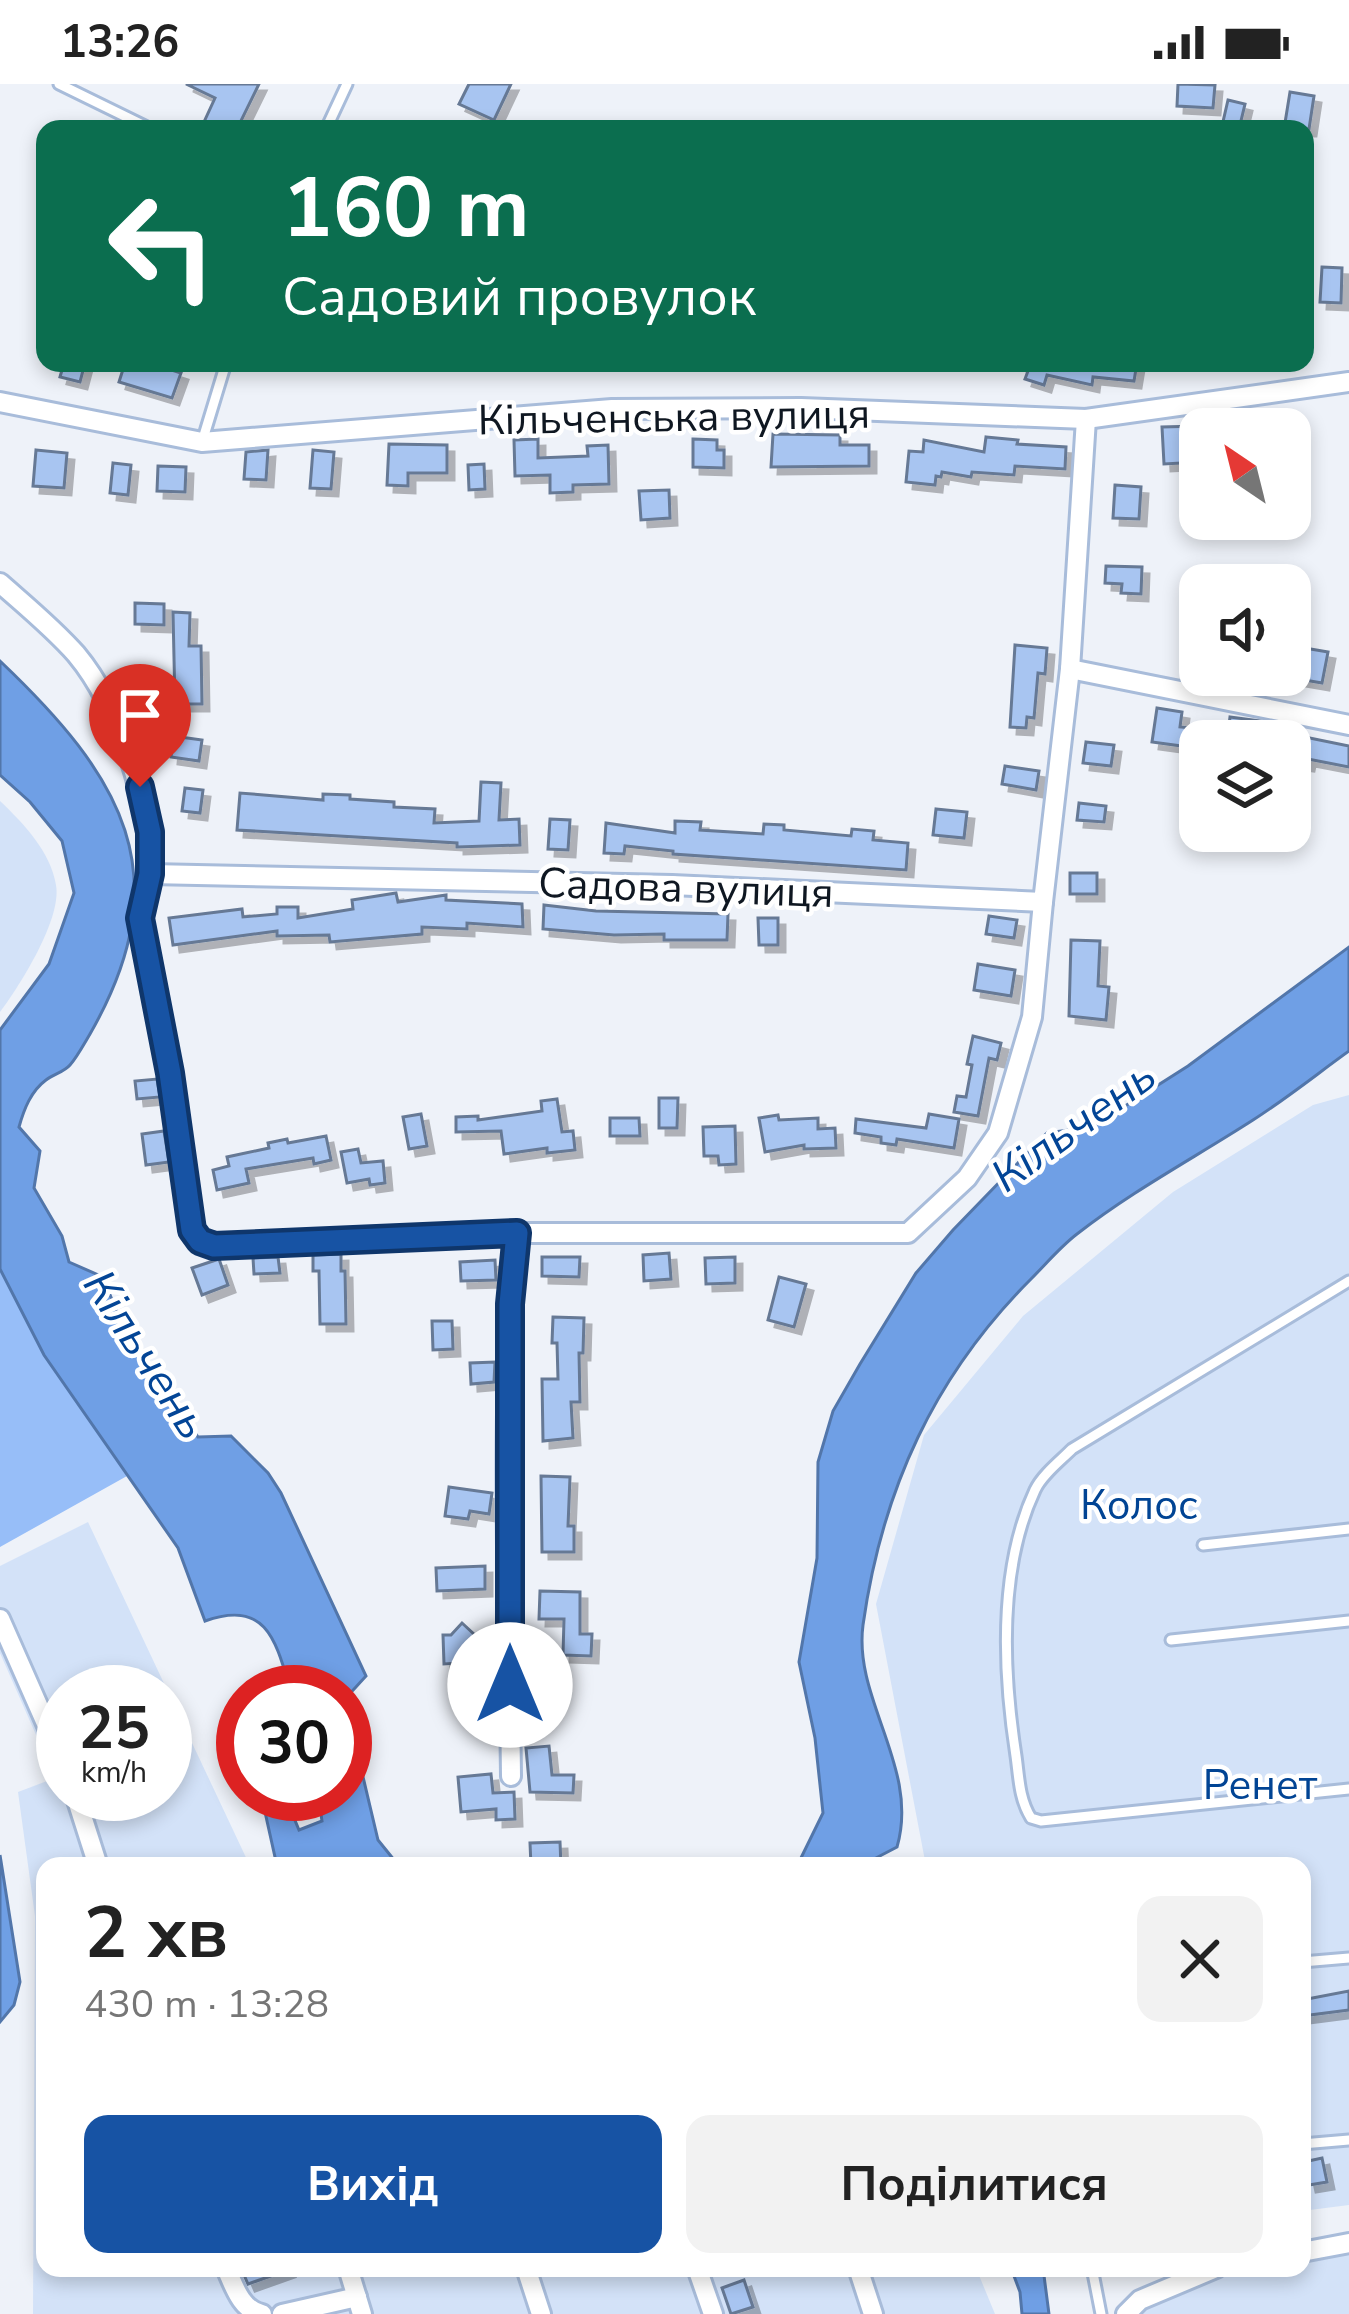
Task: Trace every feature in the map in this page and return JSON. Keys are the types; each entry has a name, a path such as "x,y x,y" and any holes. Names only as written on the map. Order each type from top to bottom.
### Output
{"street":[{"name":"Кільченська вулиця","path":"0,402 202,442 612,409 801,408 1086,418 1349,382"},
{"path":"0,583 79,657 103,698 140,787 150,832 150,874 140,918 170,1073 192,1230 200,1241 214,1246 517,1233 908,1233 967,1178 998,1132 1031,1017 1070,669 1086,418"},
{"path":"1070,669 1349,725"},
{"name":"Садова вулиця","path":"150,874 672,885 1043,902"},
{"path":"511,1776 508,1457 510,1304 517,1233"},
{"path":"0,1619 36,1701"},
{"path":"84,1821 95,1857"},
{"path":"1311,2250 1349,2243"},
{"path":"230,2277 239,2298 254,2313 262,2314"},
{"path":"529,2277 541,2314"},
{"path":"700,2277 713,2314"},
{"path":"861,2277 873,2314"},
{"path":"1126,2314 1141,2300 1195,2277"},
{"path":"282,2314 360,2305"}],"lane":[{"path":"58,84 79,89 135,120"},
{"path":"330,120 347,84"},
{"path":"202,442 223,372"},
{"path":"1349,1281 1072,1449 1048,1474 1036,1487 1015,1559 1007,1645 1012,1730 1023,1805 1030,1818 1041,1821 1349,1789"},
{"path":"1202,1544 1349,1529"},
{"path":"1171,1640 1349,1621"},
{"path":"1311,1960 1349,1958"},
{"path":"1311,2143 1349,2140"},
{"path":"1094,2277 1101,2314"}],"green space":[{"path":"0,801 42,850 53,873 56,899 38,951 0,1012"},
{"name":"Колос","path":"1349,1095 1349,2205 1311,2210 1311,1857 924,1857 876,1604 924,1435 1023,1316 1173,1192 1313,1105"},
{"path":"88,1522 155,1665 36,1665 36,1735 0,1653 0,1566"},
{"path":"192,1743 216,1794 216,1821 229,1821 246,1857 36,1857 36,2277 980,2277 995,2314 33,2314 35,1916 18,1792 36,1785 36,1821 192,1821"},
{"path":"1349,2246 1349,2314 1126,2314 1204,2277 1311,2277 1311,2252"}],"shaded area":[{"path":"0,661 78,745 106,787 125,830 134,876 132,924 118,976 75,1058 36,1089 21,1120 19,1127 40,1151 34,1188 62,1236 69,1262 103,1277 120,1320 198,1437 231,1436 268,1473 361,1665 283,1665 274,1641 256,1620 226,1616 205,1621 178,1548 44,1355 0,1269 0,1030 49,964 74,893 62,841 0,775"},
{"path":"1349,947 1349,1051 1071,1239 997,1316 940,1396 899,1482 863,1625 867,1680 900,1790 897,1847 878,1857 801,1857 823,1813 815,1738 799,1662 817,1558 818,1462 833,1411 916,1273 1047,1133 1092,1127 1188,1066"},
{"path":"0,1269 44,1355 127,1476 0,1547"},
{"path":"372,1815 378,1840 392,1857 275,1857 267,1821 295,1821 299,1830 322,1821 372,1821"},
{"path":"0,1855 20,1982 14,2005 0,2022"},
{"path":"1014,2277 1044,2277 1049,2314 1022,2314"}],"building":[{"path":"186,84 259,84 241,120 205,120 215,98"},
{"path":"469,84 511,84 494,120 459,104"},
{"path":"1178,84 1215,85 1213,108 1177,106"},
{"path":"1290,92 1314,96 1310,120 1285,120"},
{"path":"1228,100 1245,104 1241,120 1223,120"},
{"path":"1322,267 1342,268 1341,303 1320,302"},
{"path":"61,372 83,372 80,382 60,377"},
{"path":"122,372 181,373 172,398 119,382"},
{"path":"1028,372 1136,372 1134,381 1093,377 1092,385 1047,375 1044,385 1025,379"},
{"path":"1162,427 1179,427 1179,463 1164,464"},
{"path":"773,434 840,435 840,445 869,445 869,466 771,467"},
{"path":"986,437 1066,447 1065,469 1015,466 1014,475 972,472 971,477 942,472 935,485 906,482 909,451 923,452 924,440 984,452"},
{"path":"538,439 538,458 588,456 587,446 608,445 609,484 573,485 573,492 550,493 550,475 515,476 514,440"},
{"path":"693,439 717,440 717,450 724,450 724,468 693,467"},
{"path":"389,444 447,445 447,473 408,473 408,486 387,485"},
{"path":"36,450 67,453 64,488 33,486"},
{"path":"268,450 266,480 244,479 246,452"},
{"path":"313,450 334,452 331,489 310,488"},
{"path":"113,463 131,465 128,495 110,493"},
{"path":"484,464 485,489 469,490 468,465"},
{"path":"158,466 186,467 185,492 157,491"},
{"path":"1115,485 1141,487 1139,519 1113,518"},
{"path":"669,490 670,518 641,520 639,491"},
{"path":"1106,566 1142,567 1141,594 1121,593 1122,584 1105,583"},
{"path":"135,603 164,604 164,625 135,624"},
{"path":"173,612 190,613 189,646 201,646 202,704 175,704"},
{"path":"1015,645 1047,648 1045,674 1038,673 1034,718 1027,717 1026,728 1010,727"},
{"path":"1311,649 1328,652 1322,683 1311,681"},
{"path":"1157,708 1182,712 1179,746 1152,742"},
{"path":"173,736 202,740 199,761 171,757"},
{"path":"1311,738 1349,746 1349,767 1311,760"},
{"path":"1086,742 1114,745 1111,766 1083,763"},
{"path":"1005,766 1039,771 1036,790 1002,784"},
{"path":"481,782 501,783 499,820 519,819 520,845 457,847 457,843 237,830 240,793 323,800 323,794 350,795 350,799 394,802 394,807 435,809 434,823 479,821"},
{"path":"185,788 203,790 200,813 182,811"},
{"path":"1079,803 1106,806 1104,822 1077,820"},
{"path":"936,809 967,812 964,838 933,835"},
{"path":"550,819 570,820 568,850 548,849"},
{"path":"675,821 701,822 700,830 763,834 764,824 851,836 852,829 874,831 873,840 908,843 906,870 673,854 625,846 624,854 604,853 606,823 675,833"},
{"path":"1070,873 1097,873 1097,894 1070,894"},
{"path":"396,893 398,902 446,895 446,900 522,904 523,927 467,923 467,929 422,927 422,934 330,942 329,935 277,936 277,931 173,945 169,918 242,909 243,917 277,914 277,907 298,907 298,918 353,909 352,900"},
{"path":"544,905 728,914 727,940 664,940 664,934 543,929"},
{"path":"989,916 1017,920 1014,938 986,934"},
{"path":"758,918 778,918 778,945 759,945"},
{"path":"1071,940 1100,941 1098,986 1109,987 1106,1020 1069,1016"},
{"path":"978,964 1015,970 1011,996 974,990"},
{"path":"973,1036 1001,1043 997,1060 989,1058 978,1116 954,1112 957,1096 966,1097"},
{"path":"157,1079 160,1097 137,1099 135,1081"},
{"path":"659,1098 678,1098 677,1128 659,1128"},
{"path":"557,1099 562,1132 573,1131 575,1150 504,1154 501,1131 456,1132 456,1117 478,1116 478,1120 542,1111 541,1101"},
{"path":"421,1114 427,1146 409,1149 403,1117"},
{"path":"929,1114 959,1119 954,1148 897,1139 896,1145 881,1143 881,1137 855,1133 856,1119 926,1128"},
{"path":"778,1115 779,1120 818,1118 818,1129 835,1128 836,1148 804,1149 804,1145 765,1152 759,1118"},
{"path":"610,1118 639,1118 640,1136 610,1136"},
{"path":"735,1126 736,1164 719,1165 718,1156 704,1156 703,1127"},
{"path":"164,1131 169,1162 146,1165 142,1134"},
{"path":"326,1136 331,1160 314,1164 313,1158 246,1169 249,1183 217,1190 213,1170 229,1166 227,1157 269,1148 268,1143"},
{"path":"358,1149 361,1163 383,1161 385,1183 370,1185 369,1179 347,1183 341,1152"},
{"path":"669,1253 671,1279 644,1281 643,1255"},
{"path":"341,1254 346,1324 320,1324 319,1271 313,1271 313,1255"},
{"path":"278,1257 280,1273 254,1274 253,1258"},
{"path":"542,1257 580,1257 579,1277 542,1276"},
{"path":"735,1257 735,1283 706,1284 705,1258"},
{"path":"219,1259 228,1285 202,1295 192,1268"},
{"path":"495,1260 496,1280 461,1281 460,1262"},
{"path":"779,1277 806,1284 794,1327 768,1320"},
{"path":"553,1317 584,1318 580,1402 571,1402 573,1438 543,1441 542,1379 558,1379"},
{"path":"432,1321 452,1321 453,1349 433,1350"},
{"path":"495,1362 494,1382 471,1384 470,1363"},
{"path":"541,1476 570,1477 568,1526 574,1526 574,1552 542,1552"},
{"path":"449,1487 492,1493 489,1514 470,1511 468,1519 445,1516"},
{"path":"485,1566 485,1589 437,1591 436,1568"},
{"path":"540,1591 580,1592 580,1634 592,1634 591,1656 563,1655 564,1619 539,1619"},
{"path":"462,1623 475,1635 482,1635 484,1679 491,1679 492,1712 458,1712 458,1663 444,1664 443,1635 451,1635"},
{"path":"528,1667 553,1668 552,1684 527,1683"},
{"path":"549,1746 552,1775 574,1775 573,1793 530,1792 526,1748"},
{"path":"491,1774 493,1793 514,1792 515,1819 496,1820 496,1809 461,1812 458,1777"},
{"path":"560,1842 561,1857 531,1857 530,1843"},
{"path":"1349,1991 1349,2010 1311,2015 1311,1998"},
{"path":"1322,2158 1327,2182 1311,2185 1311,2160"},
{"path":"744,2280 753,2307 731,2314 722,2288"}],"route":[{"path":"140,787 150,832 150,874 140,918 170,1073 192,1230 200,1241 214,1246 517,1233 510,1304 510,1685"}],"water label":[{"name":"Кільчень","path":"1073,1125"},
{"name":"Кільчень","path":"147,1354"}],"park label":[{"name":"Ренет","path":"1260,1784"}]}
